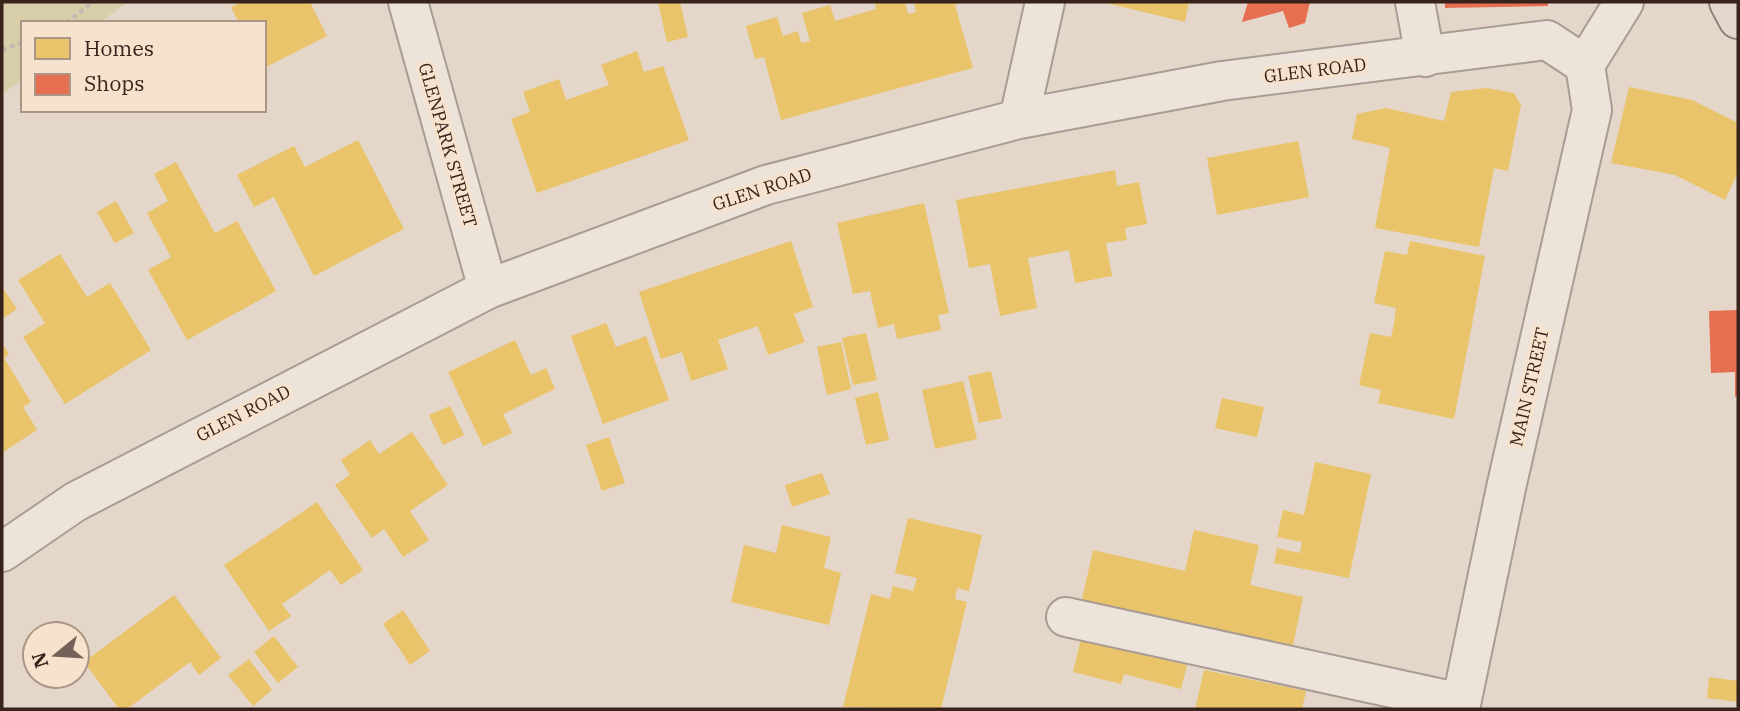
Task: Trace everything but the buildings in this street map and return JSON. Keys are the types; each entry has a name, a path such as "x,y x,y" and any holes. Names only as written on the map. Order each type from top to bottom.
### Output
{"main road":[{"path":"1729,2 1738,19"}],"street":[{"name":"GLENPARK STREET","path":"408,2 488,289"},
{"path":"1019,119 1045,2"},
{"path":"1415,2 1425,57"},
{"path":"1584,65 1624,2"},
{"name":"GLEN ROAD","path":"2,552 75,502 488,289 766,185 1019,119 1222,81 1547,40 1584,65"},
{"name":"MAIN STREET","path":"1461,706 1506,488 1591,110 1584,65"},
{"path":"1066,617 1461,706"}],"path":[{"path":"69,21 93,2"},
{"path":"2,50 21,44"}],"shaded area":[{"path":"2,2 128,2 102,21 21,21 21,80 2,94"}]}
